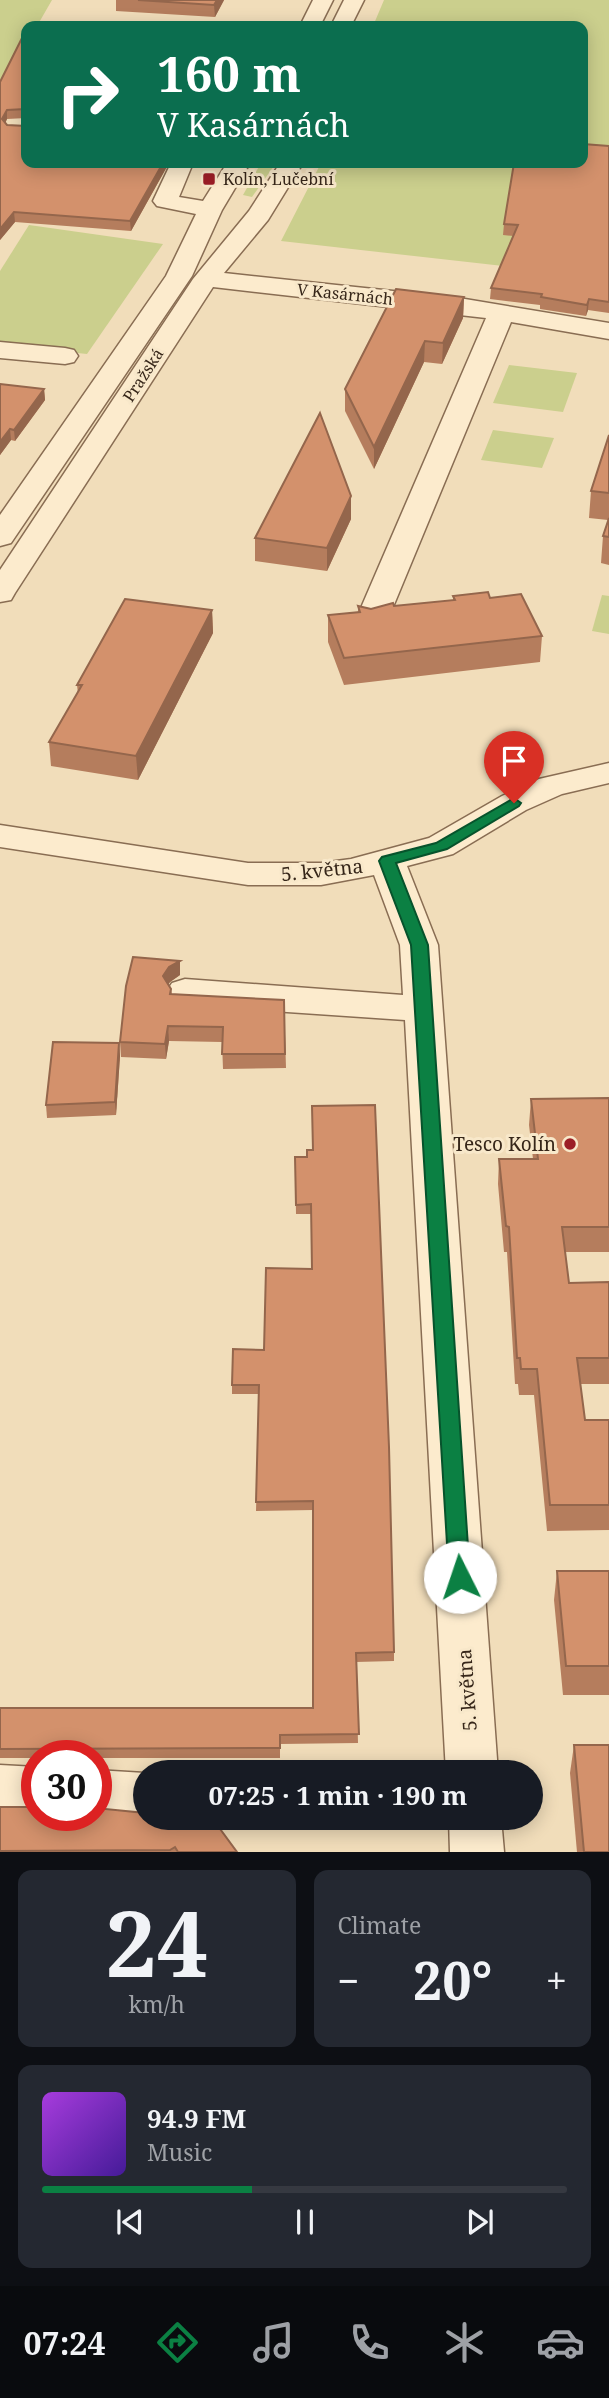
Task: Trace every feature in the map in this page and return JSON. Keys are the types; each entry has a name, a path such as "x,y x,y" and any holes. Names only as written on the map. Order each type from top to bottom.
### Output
{"street":[{"path":"312,21 323,0"},
{"path":"344,21 354,0"},
{"name":"Pražská","path":"0,537 179,276 210,209 235,168"},
{"name":"Pražská","path":"0,593 206,279 259,215 288,168"},
{"path":"186,169 165,201 210,209"},
{"name":"V Kasárnách","path":"206,279 459,306 609,331"},
{"path":"370,624 501,314"},
{"path":"0,350 65,356"},
{"path":"387,861 441,846 514,803 551,786 609,774"},
{"name":"5. května","path":"0,827 53,844"},
{"name":"5. května","path":"0,836 248,874 321,874 387,861 419,945 471,1760"},
{"path":"186,992 423,1008"},
{"path":"0,1789 21,1790"},
{"path":"112,1795 133,1796"},
{"path":"476,1830 477,1852"}],"green space":[{"path":"0,0 52,0 40,21 21,21 21,53 0,89"},
{"path":"384,0 609,0 609,278 281,241 318,168 588,168 588,21 375,21"},
{"path":"258,168 272,168 252,197 243,195"},
{"path":"29,225 163,244 87,354 0,345 0,271"},
{"path":"509,365 577,373 563,412 493,403"},
{"path":"493,430 554,438 542,468 481,460"},
{"path":"602,595 609,596 609,634 592,631"}],"building":[{"path":"138,0 217,0 214,5"},
{"path":"21,40 21,109 7,110 2,119 7,125 21,126 21,168 160,168 130,221 14,212 0,229 0,82"},
{"path":"588,144 609,146 609,302 589,299 587,305 541,297 542,294 491,288 518,225 504,224 513,168 588,168"},
{"path":"396,289 464,297 443,343 425,341 374,447 345,389"},
{"path":"0,384 44,389 14,430 10,429 0,442"},
{"path":"320,413 351,496 327,548 255,538"},
{"path":"609,435 609,493 591,491"},
{"path":"609,518 609,537 603,536"},
{"path":"488,592 490,598 521,594 542,636 344,658 328,615 360,612 358,606 371,609 393,603 394,606 455,600 453,596"},
{"path":"125,599 212,610 136,756 49,742 82,685 77,685"},
{"path":"133,957 180,961 169,967 163,976 171,989 170,994 284,1000 285,1054 222,1054 223,1027 168,1026 165,1044 120,1042 126,986"},
{"path":"53,1042 119,1043 115,1102 46,1105"},
{"path":"609,1098 609,1227 562,1227 569,1283 609,1282 609,1358 577,1358 585,1420 609,1420 609,1505 550,1505 537,1369 521,1369 520,1358 517,1358 509,1227 506,1226 499,1159 538,1159 531,1099"},
{"path":"375,1105 389,1447 394,1652 356,1653 359,1734 280,1735 280,1748 112,1749 112,1740 21,1740 21,1749 0,1749 0,1708 313,1708 313,1501 256,1502 259,1385 232,1385 233,1349 264,1350 266,1268 312,1269 311,1204 296,1205 295,1157 307,1157 307,1150 313,1150 312,1106"},
{"path":"557,1571 609,1571 609,1666 566,1666"},
{"path":"574,1745 609,1745 609,1852 584,1852"},
{"path":"0,1807 21,1807 21,1831 112,1831 112,1810 133,1812 133,1830 221,1830 237,1852 178,1852 175,1847 170,1850 0,1851"}],"place":[{"name":"Kolín, Lučební","path":"209,179"},
{"name":"Tesco Kolín","path":"570,1144"}],"route":[{"path":"460,1577 419,945 387,861 441,846 514,803"}]}
